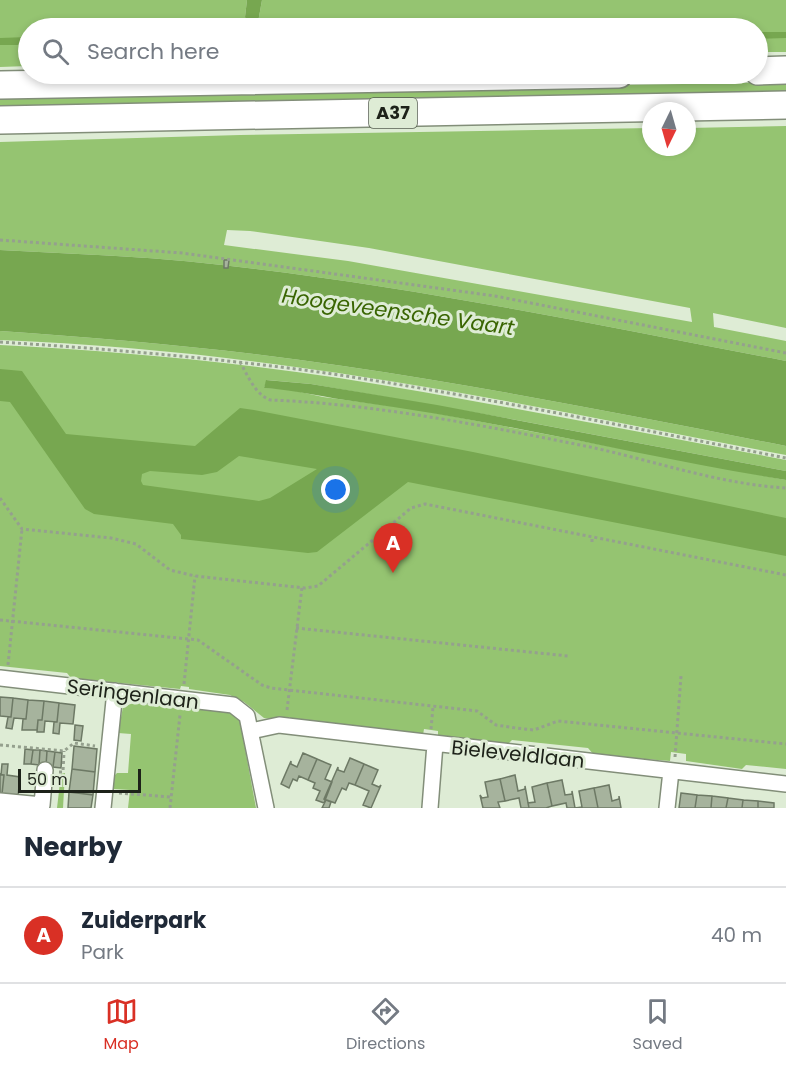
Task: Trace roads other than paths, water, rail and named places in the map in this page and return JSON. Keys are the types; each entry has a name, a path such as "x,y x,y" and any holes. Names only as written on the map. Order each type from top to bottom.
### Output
{"highway":[{"path":"768,71 786,70"},
{"name":"A37","path":"0,85 56,84"},
{"name":"A37","path":"0,120 786,105"}],"street":[{"name":"Seringenlaan","path":"3,679 233,705 248,716 252,731"},
{"path":"103,808 115,691"},
{"name":"Bieleveldlaan","path":"252,731 279,725 786,784"},
{"path":"252,731 266,808"},
{"path":"430,808 435,744"},
{"path":"0,801 42,805 45,770"},
{"path":"667,808 673,771"}],"water":[{"path":"247,0 262,0 259,18 245,17"},
{"path":"768,32 786,32 786,38 768,39"},
{"path":"18,37 18,45 0,45 0,38"},
{"name":"Hoogeveensche Vaart","path":"0,250 166,259 364,284 505,307 786,361 786,446 510,393 343,366 172,345 0,331"},
{"path":"0,369 22,371 66,434 195,446 240,408 473,452 786,518 786,556 408,482 317,552 308,553 181,539 181,535 173,524 94,514 85,509 10,402 0,401","holes":["239,456 317,469 270,498 259,501 143,485 141,481 142,474 150,471 202,475 217,472"]},
{"path":"266,380 311,384 437,405 786,471 786,480 466,419 264,388"}],"place":[{"name":"Zuiderpark","path":"393,573"}]}
